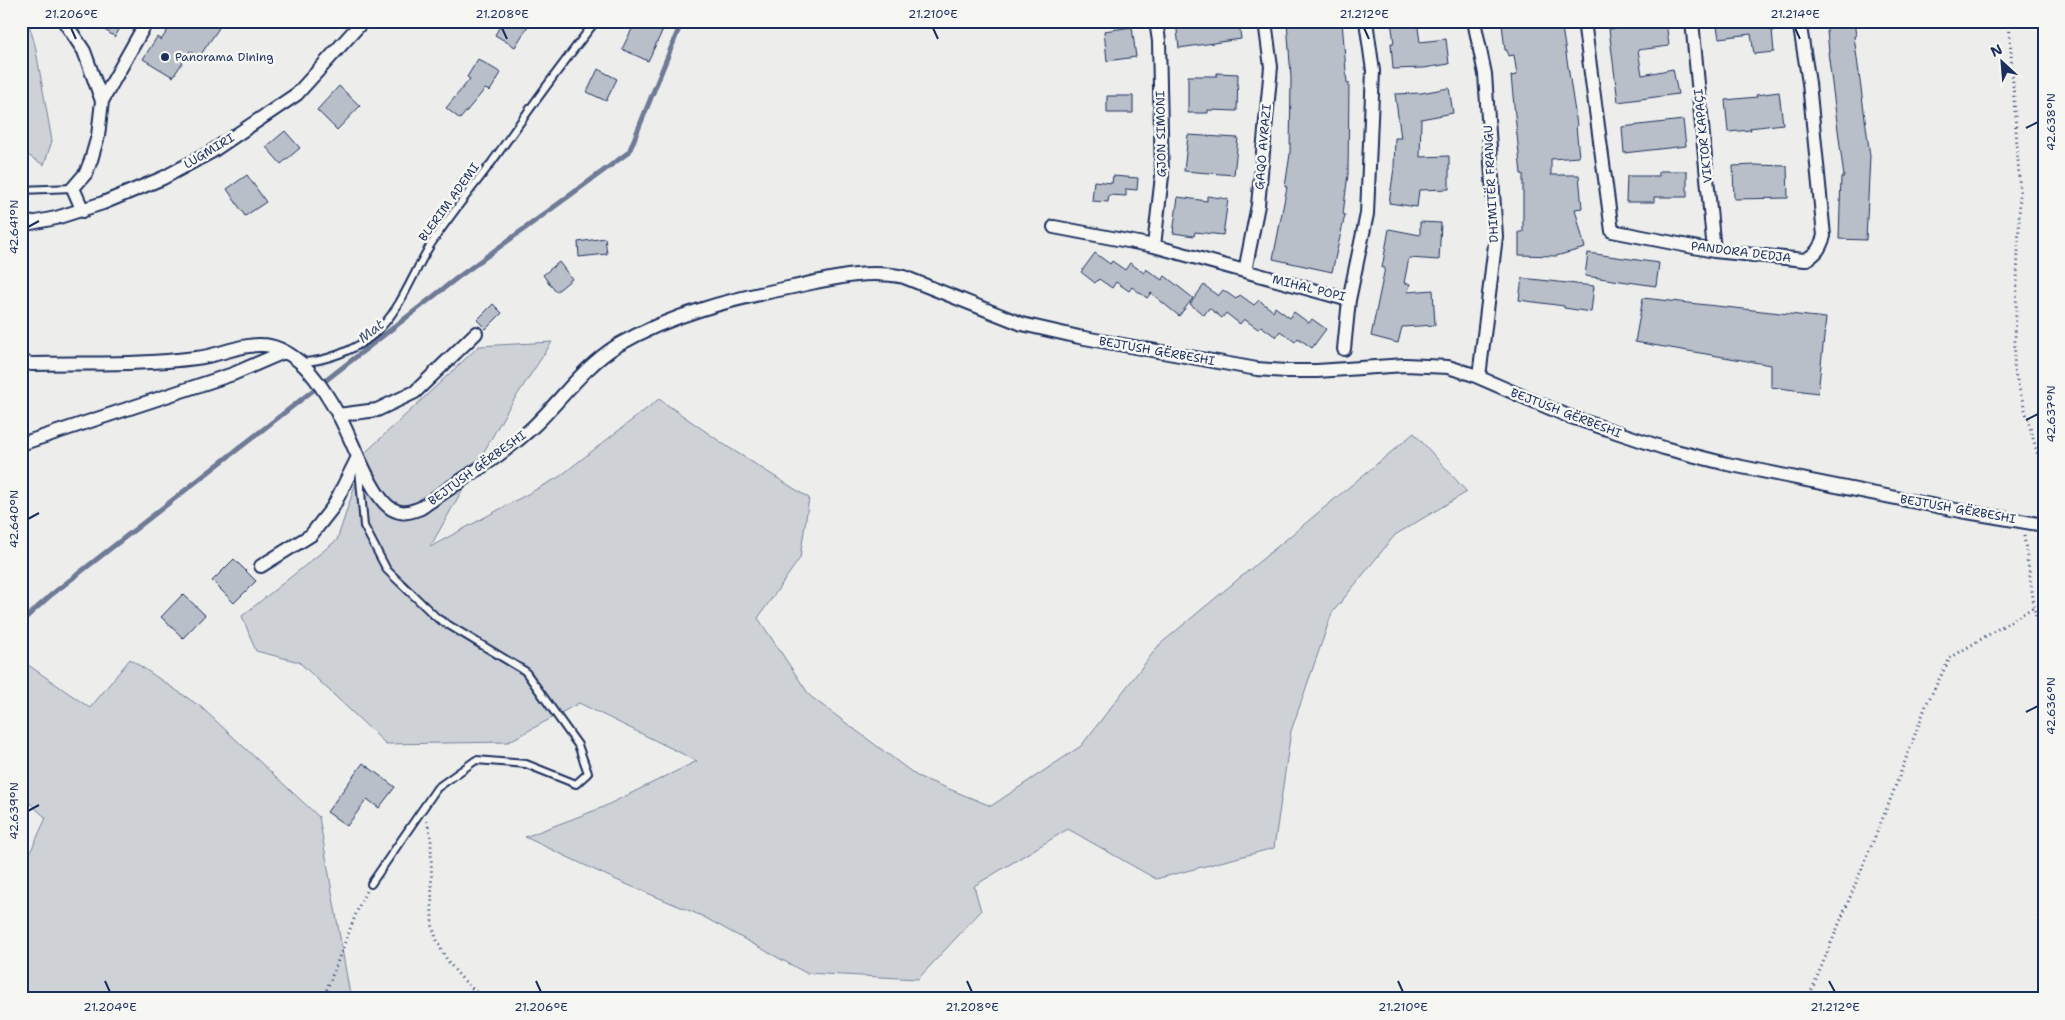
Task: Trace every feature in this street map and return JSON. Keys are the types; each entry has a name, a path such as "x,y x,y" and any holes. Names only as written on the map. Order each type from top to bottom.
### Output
{"street":[{"path":"64,21 84,51 102,101"},
{"path":"83,211 73,188 86,173 91,160 98,136 102,101 147,21"},
{"name":"LUGMIRI","path":"21,225 83,211 163,178 211,152 297,94 363,21"},
{"name":"GJON SIMONI","path":"1154,246 1162,176 1160,41 1156,21"},
{"name":"GAQO AVRAZI","path":"1244,271 1258,206 1271,67 1265,21"},
{"name":"MIHAL POPI","path":"1054,227 1154,246 1349,300 1367,214 1373,71 1366,21"},
{"name":"DHIMITËR FRANGU","path":"1474,21 1485,74 1496,236 1478,378"},
{"name":"PANDORA DEDJA","path":"1584,21 1612,231 1714,252 1805,260 1819,250 1824,236 1809,83 1799,21"},
{"name":"VIKTOR KAPAÇI","path":"1692,21 1714,252"},
{"name":"BEJTUSH GËRBESHI","path":"21,362 32,364 121,362 195,358 249,346 263,345 284,352 304,367 338,415 358,457 385,503 392,509 406,514 421,508 503,451 532,427 589,367 602,356 632,338 693,312 740,298 846,276 887,274 904,277 1022,324 1050,331 1257,369 1317,371 1387,365 1448,367 1568,416 1664,448 1727,464 1961,511 2044,525"},
{"path":"1344,349 1349,300"},
{"path":"338,415 377,410 415,392 476,333"},
{"path":"21,444 233,374 284,352"},
{"path":"261,566 311,535 333,507 358,457"}],"lane":[{"name":"BLERIM ADEMI","path":"304,367 360,344 385,323 434,240 558,69 596,21"},
{"path":"21,190 73,188"},
{"path":"358,457 364,526 387,570 437,618 470,636 525,671 578,745 588,774 576,784 526,764 476,760 437,788 371,884"}],"path":[{"path":"2009,21 2020,192 2014,370 2044,477"},
{"path":"2021,521 2044,673"},
{"path":"1808,999 1889,803 1927,703 1950,658 2034,607"},
{"path":"2044,776 2039,909 2044,962"},
{"path":"422,811 428,823 431,838 432,923 434,936 442,954 463,981 484,999"},
{"path":"323,999 358,906 371,884"}],"shaded area":[{"path":"21,21 28,21 35,45 52,141 44,165 21,151"},
{"path":"552,342 508,409 430,547 559,477 659,399 728,447 809,498 800,558 758,618 810,696 917,776 991,806 1081,746 1159,645 1414,433 1467,492 1395,535 1332,613 1291,731 1274,848 1156,879 1068,829 974,886 981,911 918,979 806,973 702,916 614,879 525,837 601,808 697,761 579,703 508,742 386,744 299,662 256,651 242,616 337,540 366,452 479,346"},
{"path":"130,659 201,707 319,817 349,989 353,999 21,999 21,881 28,857 46,818 21,795 21,660 90,708"}],"building":[{"path":"92,21 124,21 115,37"},
{"path":"174,21 209,21 219,28 199,57 190,51 173,77 143,59 157,37 161,40"},
{"path":"503,21 531,21 515,47 495,35"},
{"path":"636,21 667,21 648,61 622,49"},
{"path":"1176,21 1239,21 1241,39 1179,48"},
{"path":"1287,21 1342,21 1347,83 1349,83 1348,174 1343,214 1345,215 1332,272 1273,259 1287,187 1285,187 1290,154 1291,78"},
{"path":"1391,21 1417,21 1420,42 1446,39 1449,64 1424,68 1393,69 1391,43 1394,43"},
{"path":"1527,21 1561,21 1577,125 1579,157 1551,159 1551,175 1579,175 1582,208 1575,209 1585,248 1556,256 1519,255 1519,232 1523,232 1523,174 1521,174 1511,76 1517,75 1514,55 1508,56 1507,50 1505,50 1502,24"},
{"path":"1666,21 1669,46 1638,50 1642,75 1673,69 1678,94 1618,102 1609,29 1638,26 1638,24"},
{"path":"1749,21 1780,21 1782,29 1772,30 1774,52 1754,54 1751,34 1719,38 1717,26"},
{"path":"1826,21 1854,21 1856,36 1854,36 1870,156 1866,240 1839,239 1841,177 1844,177 1828,52"},
{"path":"1132,27 1136,57 1107,61 1104,31"},
{"path":"478,59 501,73 490,91 485,89 460,119 446,108 470,79 467,77"},
{"path":"598,69 617,79 606,101 587,92"},
{"path":"1217,73 1238,74 1237,111 1208,110 1208,113 1188,113 1188,76 1217,76"},
{"path":"339,86 360,106 337,130 317,110"},
{"path":"1449,88 1453,113 1421,119 1420,157 1449,156 1449,189 1419,190 1417,207 1389,203 1394,168 1395,138 1401,138 1395,94 1421,93"},
{"path":"1779,92 1783,124 1728,132 1725,100 1757,97 1756,95"},
{"path":"1107,96 1133,96 1133,113 1107,113"},
{"path":"1683,120 1686,146 1624,153 1622,127"},
{"path":"285,131 300,148 281,164 266,147"},
{"path":"1188,135 1238,138 1234,175 1184,171"},
{"path":"1733,166 1787,166 1788,198 1734,199"},
{"path":"1659,171 1687,171 1687,197 1654,197 1654,202 1626,202 1627,176 1659,176"},
{"path":"247,175 266,202 245,216 227,189"},
{"path":"1113,176 1138,178 1137,190 1126,189 1126,196 1109,195 1108,202 1092,201 1094,181 1112,183"},
{"path":"1207,196 1228,199 1223,235 1195,232 1194,236 1173,233 1178,197 1207,201"},
{"path":"1420,222 1441,223 1439,260 1409,258 1404,283 1410,284 1408,292 1433,290 1435,325 1402,327 1398,343 1371,336 1385,268 1382,268 1389,229 1420,235"},
{"path":"605,238 607,254 579,257 578,242"},
{"path":"1095,253 1110,264 1112,261 1125,270 1130,263 1144,273 1146,269 1162,280 1165,276 1193,298 1179,316 1151,293 1147,298 1132,287 1129,291 1116,282 1112,288 1099,279 1095,283 1081,272"},
{"path":"1588,253 1659,263 1656,286 1585,276"},
{"path":"559,262 572,279 556,292 543,275"},
{"path":"1522,278 1594,286 1591,312 1519,300"},
{"path":"1204,285 1218,296 1223,290 1236,299 1240,295 1254,305 1259,300 1273,311 1275,307 1290,318 1294,312 1309,323 1312,319 1326,329 1312,348 1298,338 1295,342 1280,331 1276,337 1261,326 1258,329 1244,319 1240,324 1226,313 1222,318 1209,308 1204,315 1190,304"},
{"path":"1643,298 1826,318 1818,393 1771,387 1771,365 1635,342"},
{"path":"493,304 502,313 486,329 477,320"},
{"path":"234,559 256,581 234,603 212,581"},
{"path":"183,594 205,615 183,638 161,617"},
{"path":"363,763 395,787 379,808 367,799 347,826 327,812"}],"waterway":[{"name":"Mat","path":"21,622 51,595 457,278 629,152 682,21"}],"place":[{"name":"Panorama Dining","path":"165,57"}]}
